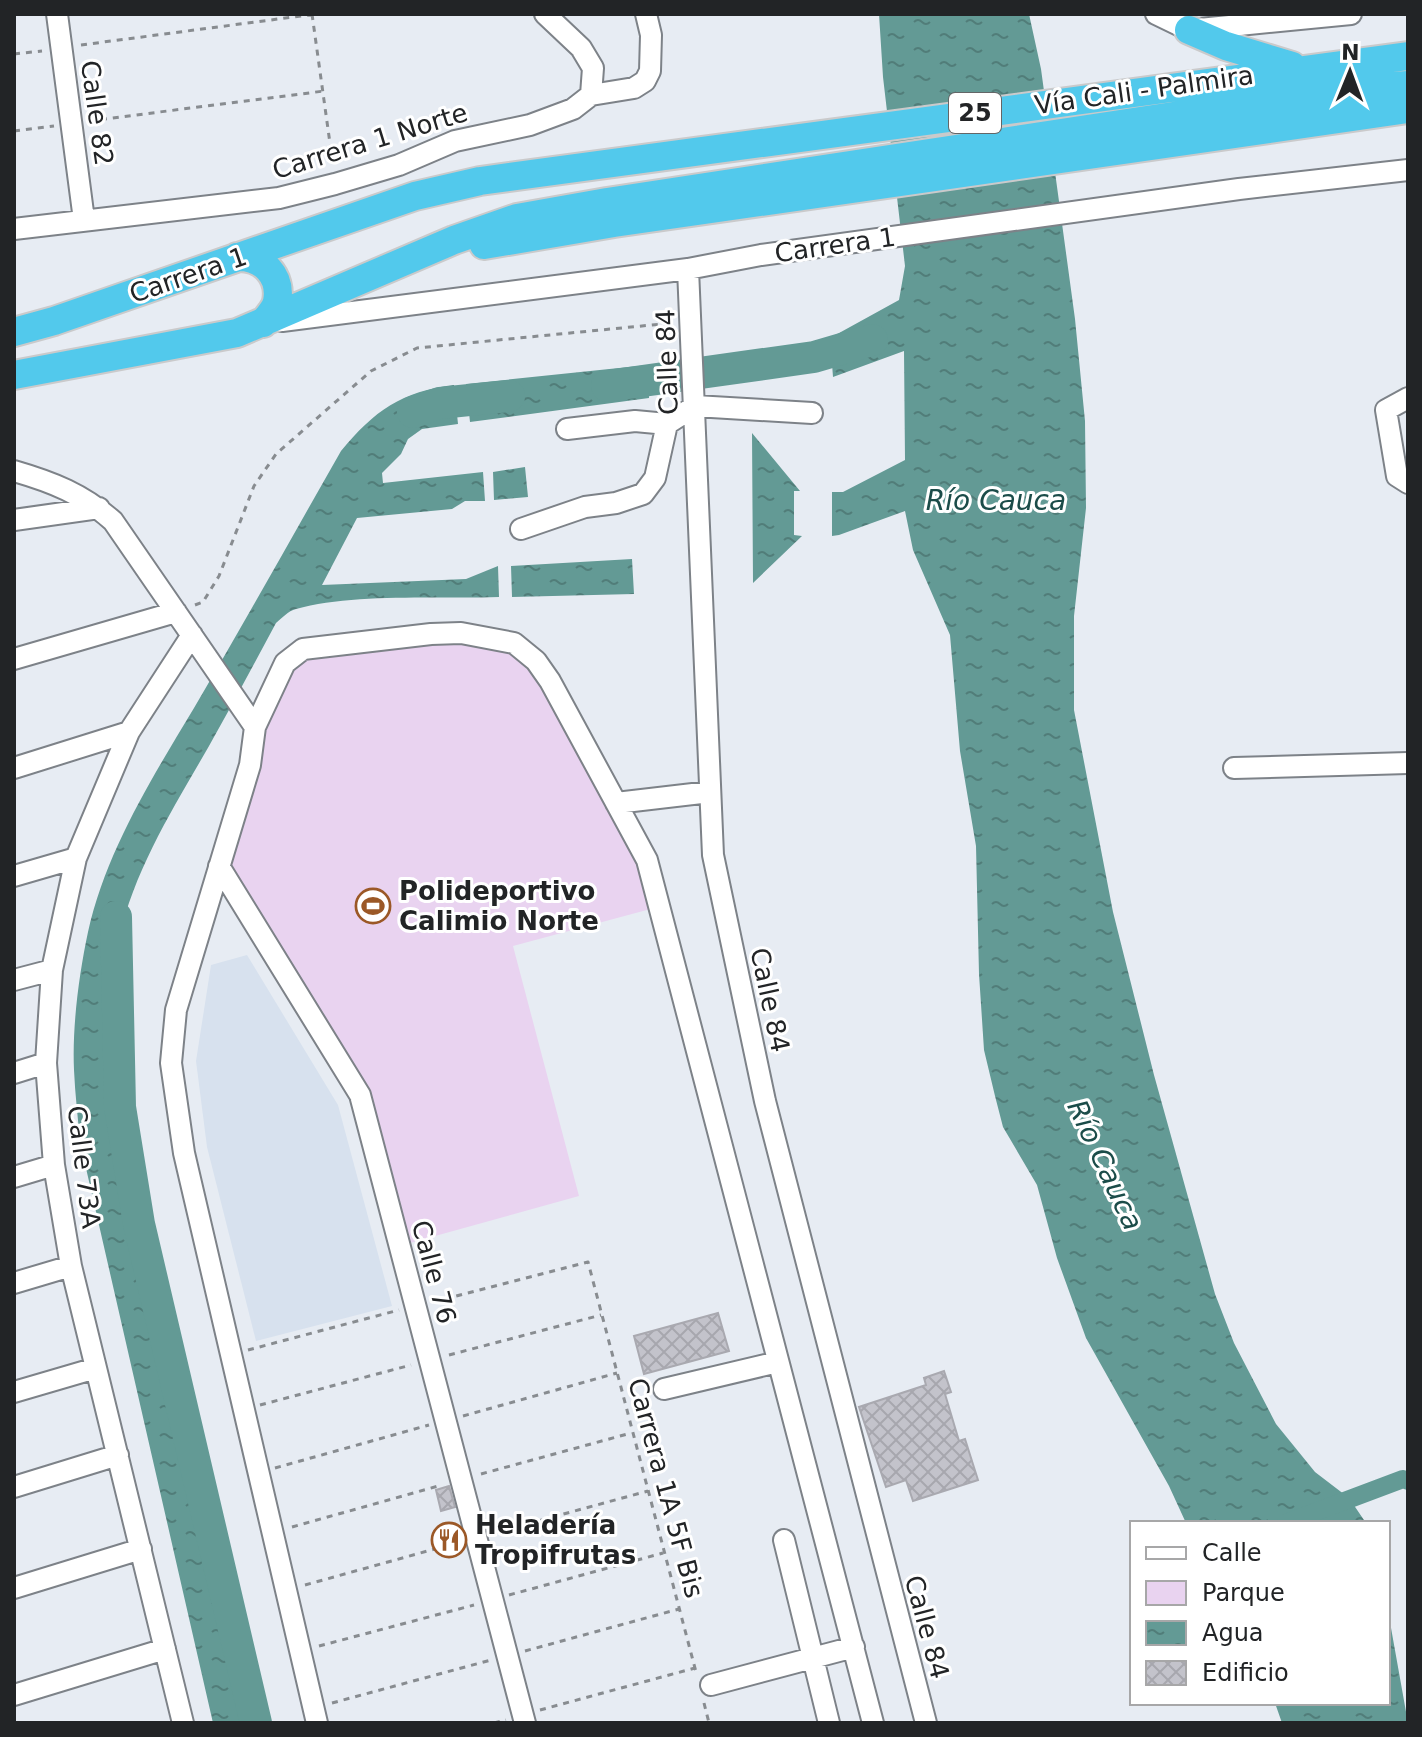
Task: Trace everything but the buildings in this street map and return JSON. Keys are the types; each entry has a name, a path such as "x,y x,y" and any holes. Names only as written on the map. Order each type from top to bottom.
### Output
{"highway":[{"path":"1189,30 1226,46 1300,69"},
{"name":"Vía Cali - Palmira","path":"737,145 1408,56"},
{"name":"Vía Cali - Palmira","path":"752,192 1219,109 1408,85"},
{"name":"25","path":"752,192 1227,137 1408,109"},
{"name":"Carrera 1","path":"14,332 54,321 415,196 480,181 737,145"},
{"name":"Carrera 1","path":"14,375 237,333 454,240 517,218 752,192"},
{"path":"237,257 261,262 275,280 277,302 263,323"}],"street":[{"name":"Calle 82","path":"57,14 84,220"},
{"path":"545,14 551,23 581,48 593,68 591,95 634,88 645,81 650,71 651,35 646,14"},
{"path":"1156,14 1189,30 1351,14"},
{"name":"Carrera 1 Norte","path":"14,229 279,198 399,165 455,141 530,125 573,109 591,95"},
{"name":"Carrera 1","path":"263,323 688,269 761,255 1239,189 1408,170"},
{"name":"Calle 84","path":"688,269 713,855 765,1101 926,1723"},
{"path":"1408,398 1386,410 1397,476 1408,483"},
{"path":"567,429 635,421 667,424 695,406 812,413"},
{"path":"521,529 585,507 616,503 643,494 655,478 667,424"},
{"path":"14,471 64,486 99,508 113,521 255,727"},
{"path":"14,520 99,508"},
{"path":"14,659 176,612"},
{"path":"317,1723 184,1153 171,1063 176,1010 250,765 255,727 285,663 303,649 461,633 514,643 536,661 550,681 647,860 873,1723"},
{"name":"Calle 73A","path":"183,1723 71,1266 54,1165 46,1063 52,970 76,858 129,732 192,635"},
{"path":"14,768 129,732"},
{"path":"1234,768 1408,763"},
{"path":"616,803 710,792"},
{"path":"14,876 76,858"},
{"name":"Calle 76","path":"219,866 360,1095 524,1719"},
{"path":"14,980 52,970"},
{"path":"14,1073 46,1063"},
{"path":"14,1177 54,1165"},
{"path":"14,1283 71,1266"},
{"path":"664,1389 778,1362"},
{"path":"14,1392 96,1368"},
{"path":"14,1487 118,1455"},
{"path":"784,1540 829,1723"},
{"path":"14,1588 141,1549"},
{"path":"704,1688 854,1647"},
{"path":"14,1695 165,1649"}],"path":[{"path":"14,54 314,14 335,184"},
{"path":"14,131 324,91"},
{"path":"176,612 203,602 219,576 254,486 276,454 371,371 417,348 692,321"},
{"name":"Carrera 1A 5F Bis","path":"416,1306 588,1262 695,1668 704,1688 709,1723"},
{"path":"248,1350 416,1306"},
{"path":"494,1723 524,1719 695,1668"}],"shaded area":[{"path":"247,955 338,1105 392,1306 256,1341 207,1147 196,1061 211,965"}],"green space":[{"name":"Polideportivo Calimio Norte","path":"461,633 536,661 647,860 658,907 513,946 579,1196 399,1246 367,1116 219,866 250,765 295,654"}],"water":[{"name":"Río Cauca","path":"879,14 1029,14 1041,69 1075,319 1085,421 1086,508 1074,616 1074,710 1113,912 1154,1075 1215,1294 1234,1343 1276,1424 1315,1472 1349,1498 1365,1521 1185,1521 1169,1486 1086,1338 1057,1258 1037,1185 1003,1127 984,1050 976,846 960,751 950,635 913,550 905,511 832,536 832,492 843,492 905,460 904,351 833,377 830,338 899,300 905,266 883,77"},
{"path":"648,365 649,398 470,422 466,384"},
{"path":"454,385 458,424 422,429 408,439 401,454 382,473 383,483 483,472 485,501 465,501 452,509 357,518 322,585 466,579 498,566 499,597 343,601 293,610 276,623 145,863 126,912 114,963 107,1038 111,1138 246,1723 213,1723 80,1142 74,1079 74,1036 85,948 106,873 132,816 341,451 365,425 390,405 419,392"},
{"path":"752,433 800,491 794,491 794,535 802,536 753,583"},
{"path":"525,467 528,497 494,500 493,472"},
{"path":"632,559 634,594 512,597 511,566"},
{"path":"1390,1622 1408,1723 1282,1723 1276,1705 1390,1705"}],"waterway":[{"path":"607,386 814,357 872,340"},
{"path":"413,412 440,403 509,396"},
{"path":"116,917 120,1107 139,1224 256,1723"},
{"path":"1291,1521 1403,1479 1408,1481"}],"place":[{"name":"Polideportivo Calimio Norte","path":"373,906"},
{"name":"Heladería Tropifrutas","path":"449,1540"}]}
